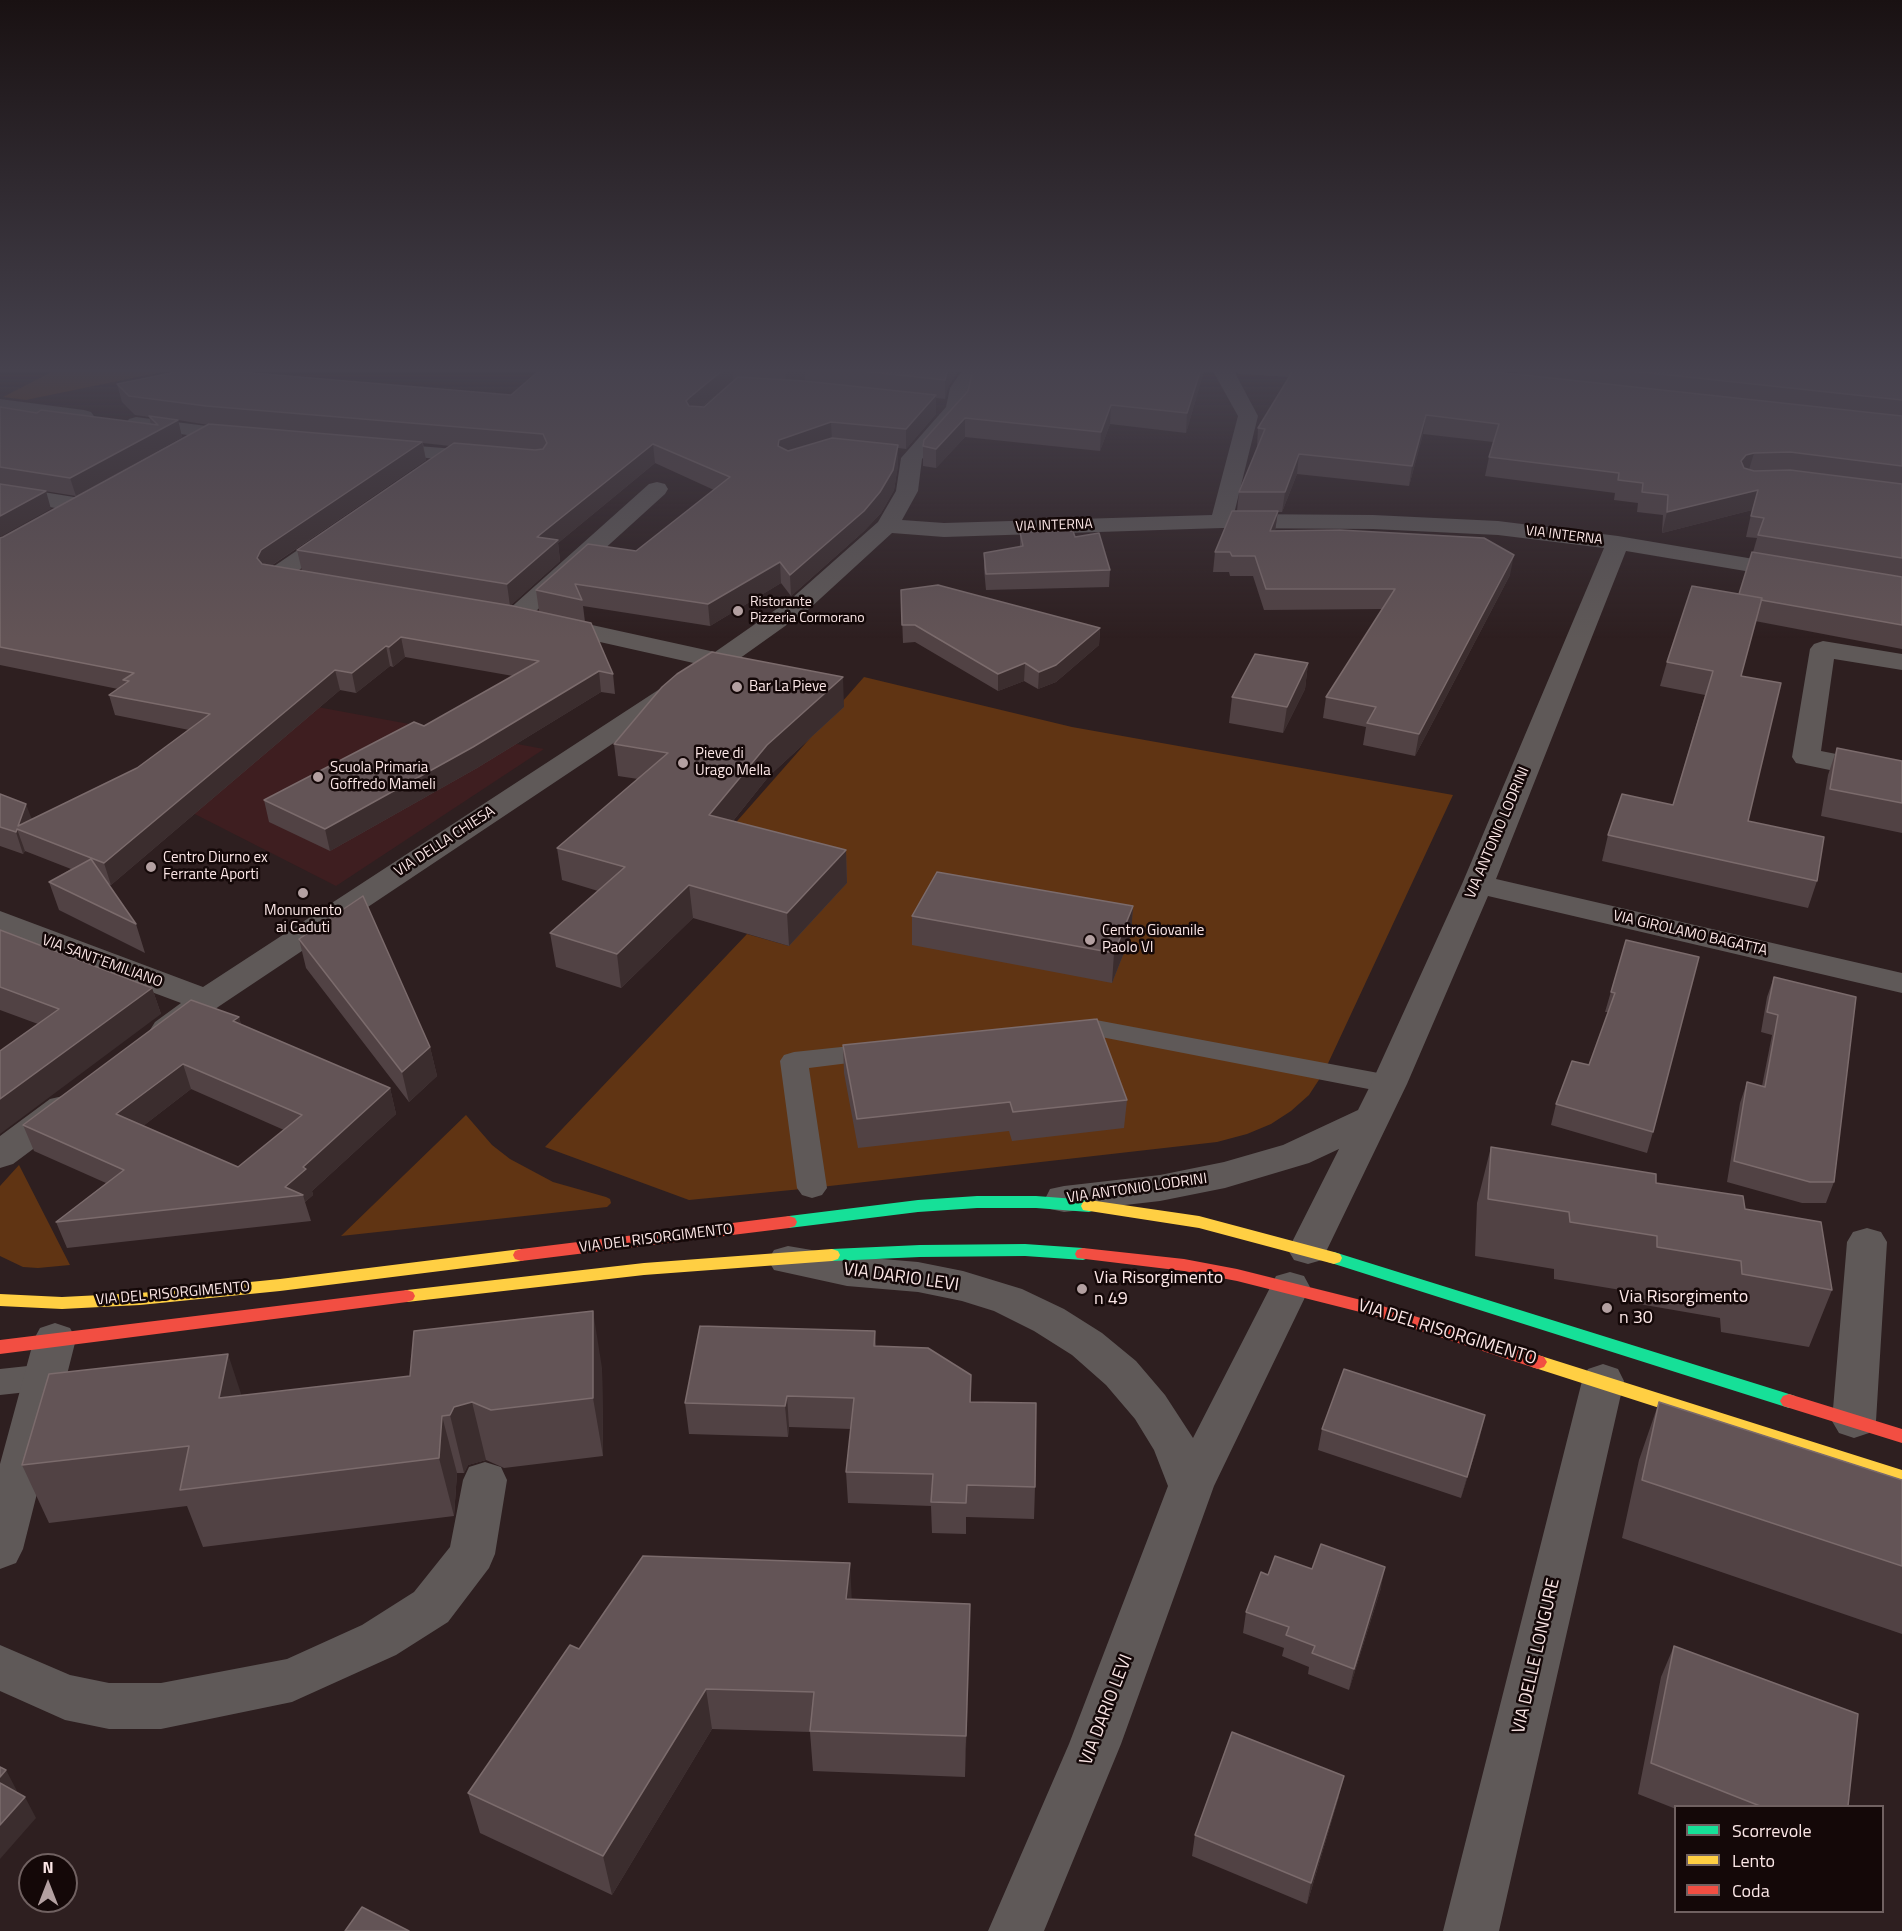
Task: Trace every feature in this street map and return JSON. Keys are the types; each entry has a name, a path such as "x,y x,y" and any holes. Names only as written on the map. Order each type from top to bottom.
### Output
{"street":[{"path":"422,475 445,459"},
{"name":"VIA DELLA CHIESA","path":"150,1043 206,1000 720,661 800,604 887,526 907,491 902,459"},
{"path":"1222,521 1226,498 1238,459"},
{"path":"657,489 504,615 720,661"},
{"path":"0,492 80,505"},
{"path":"50,522 100,494"},
{"name":"VIA INTERNA","path":"887,526 944,530 1222,521 1373,522 1498,528 1618,543 1819,577"},
{"path":"332,586 275,576 353,522"},
{"name":"VIA ANTONIO LODRINI","path":"1299,1269 1389,1084 1478,884 1618,543"},
{"path":"1902,662 1823,649 1806,757 1902,776"},
{"name":"VIA GIROLAMO BAGATTA","path":"1478,884 1902,983"},
{"name":"VIA SANT'EMILIANO","path":"0,921 50,943 206,1000"},
{"path":"0,1155 84,1092"},
{"name":"VIA ANTONIO LODRINI","path":"1036,1202 1160,1188 1225,1175 1296,1154 1370,1119"},
{"name":"VIA DEL RISORGIMENTO","path":"0,1300 62,1303 151,1298 280,1285 636,1242 860,1211 977,1202 1036,1202 1091,1206 1199,1222 1299,1269 1373,1309 1854,1421 1902,1436"},
{"path":"1854,1421 1868,1242"},
{"name":"VIA DEL RISORGIMENTO","path":"0,1347 51,1358 545,1279 775,1258 920,1251 1036,1251 1184,1265 1299,1269 1607,1365 1902,1478"},
{"name":"VIA DARIO LEVI","path":"775,1258 839,1270 918,1277 963,1286 1008,1300 1049,1320 1087,1344 1121,1373 1150,1407 1174,1444 1191,1486"},
{"name":"VIA DARIO LEVI","path":"1016,1931 1095,1744 1191,1486 1299,1269"},
{"path":"0,1549 51,1358"},
{"name":"VIA DELLE LONGURE","path":"1471,1931 1607,1365"},
{"path":"0,1667 65,1697 109,1706 161,1706 292,1680 379,1640 431,1607 472,1554 485,1480"}],"lane":[{"path":"1038,1035 1096,1029 1389,1084"},
{"path":"812,1188 794,1061 899,1050"},
{"path":"0,1382 51,1358"}],"shaded area":[{"name":"Centro Giovanile Paolo VI","path":"864,677 1072,727 1453,795 1324,1072 1309,1095 1271,1124 1247,1134 1217,1142 689,1200 545,1147 747,934 789,946 731,828"},
{"name":"Scuola Primaria Goffredo Mameli","path":"242,693 544,749 336,886 177,805"},
{"path":"466,1115 492,1145 510,1159 553,1182 606,1197 611,1203 607,1207 341,1236"},
{"path":"19,1165 70,1265 23,1267 0,1256 0,1186"}],"building":[{"path":"0,459 105,459 70,478 0,467"},
{"path":"145,459 396,459 261,550 257,558 262,564 513,606 591,623 613,674 599,671 473,747 325,829 264,800 414,722 424,726 539,661 401,637 352,673 335,670 104,863 17,829 16,832 0,827 0,794 26,804 18,826 137,768 210,714 109,695 129,681 123,680 134,673 0,647 0,538"},
{"path":"430,459 634,459 537,537 558,540 507,584 297,550"},
{"path":"688,459 895,459 893,470 880,492 864,511 790,575 780,562 708,604 575,584 582,600 536,590 588,544 636,551 730,477"},
{"path":"1253,459 1297,459 1285,492 1239,492"},
{"path":"1347,459 1414,459 1412,466"},
{"path":"1506,459 1743,459 1741,461 1744,468 1754,471 1790,470 1902,484 1902,558 1758,535 1764,518 1751,516 1758,490 1667,512 1668,495 1642,492 1643,483 1618,480 1619,473"},
{"path":"1847,459 1902,459 1902,466"},
{"path":"0,484 46,491 0,516"},
{"path":"1232,511 1278,511 1270,531 1340,530 1484,538 1514,555 1419,734 1367,723 1376,707 1326,697 1395,589 1266,589 1255,556 1232,556 1230,552 1215,552"},
{"path":"1073,531 1075,537 1099,533 1110,570 986,574 984,553 1023,546 1020,532"},
{"path":"1752,552 1902,577 1902,625 1739,594"},
{"path":"938,585 1100,628 1056,665 1039,672 1025,663 998,674 915,625 902,625 901,590"},
{"path":"1692,586 1762,598 1741,676 1781,683 1748,821 1824,837 1817,881 1608,835 1622,794 1673,805 1713,671 1667,662"},
{"path":"712,652 843,677 767,745 709,815 846,850 787,913 689,885 617,954 550,933 625,867 557,848 668,753 614,744 662,687 677,674"},
{"path":"1255,654 1308,663 1287,707 1232,697"},
{"path":"1837,748 1902,761 1902,803 1830,789"},
{"path":"91,859 136,924 49,882"},
{"path":"937,872 1133,906 1114,953 912,916"},
{"path":"363,896 430,1047 402,1072 299,939"},
{"path":"0,930 152,988 0,1099 0,1051 59,1009 0,987"},
{"path":"1626,940 1699,957 1653,1132 1556,1104 1572,1061 1589,1065 1615,993 1611,992"},
{"path":"1774,977 1856,997 1834,1182 1810,1182 1734,1161 1747,1082 1765,1087 1778,1015 1767,1012"},
{"path":"191,1000 239,1017 233,1021 390,1088 303,1167 306,1169 285,1187 303,1195 56,1222 124,1170 23,1125","holes":["183,1064 302,1115 238,1167 116,1114"]},
{"path":"1097,1019 1127,1100 1013,1112 1010,1102 857,1119 843,1045"},
{"path":"1491,1147 1656,1174 1656,1183 1743,1196 1745,1209 1821,1222 1832,1290 1742,1274 1741,1261 1657,1247 1657,1236 1570,1222 1569,1212 1488,1199"},
{"path":"593,1311 593,1398 491,1410 472,1402 454,1407 450,1415 442,1416 439,1458 180,1490 189,1446 22,1465 49,1374 228,1354 219,1398 410,1376 414,1331"},
{"path":"700,1326 875,1331 874,1346 928,1348 971,1375 970,1402 1036,1403 1035,1487 967,1485 966,1503 931,1502 933,1474 846,1472 854,1398 787,1396 785,1406 685,1403"},
{"path":"1344,1369 1485,1415 1467,1477 1322,1429"},
{"path":"1659,1402 1902,1480 1902,1566 1642,1480"},
{"path":"1321,1544 1385,1567 1354,1669 1312,1653 1315,1646 1286,1635 1289,1627 1246,1612 1261,1572 1268,1575 1275,1556 1312,1569"},
{"path":"643,1556 850,1563 846,1599 970,1604 966,1736 810,1731 814,1692 706,1689 603,1856 468,1793 570,1645 579,1649"},
{"path":"1674,1646 1858,1714 1848,1805 1757,1805 1651,1763"},
{"path":"1232,1732 1344,1776 1311,1883 1195,1835"},
{"path":"0,1767 6,1770 0,1777"},
{"path":"0,1783 25,1797 0,1825"},
{"path":"362,1907 409,1931 345,1931"}],"traffic: fast":[{"path":"789,1222 918,1206 977,1202 1036,1202 1089,1206"},
{"path":"832,1255 1025,1250 1083,1254"},
{"path":"1334,1258 1789,1401"}],"traffic: slow":[{"path":"1089,1206 1199,1222 1334,1258"},
{"path":"0,1300 62,1303 140,1299 280,1285 521,1255"},
{"path":"407,1296 644,1269 832,1255"},
{"path":"1538,1362 1902,1478"}],"traffic: jam":[{"path":"521,1255 789,1222"},
{"path":"1083,1254 1184,1265 1237,1275 1373,1309 1538,1362"},
{"path":"0,1347 407,1296"},
{"path":"1789,1401 1902,1436"}],"place":[{"name":"Ristorante Pizzeria Cormorano","path":"738,611"},
{"name":"Bar La Pieve","path":"737,687"},
{"name":"Pieve di Urago Mella","path":"683,763"},
{"name":"Scuola Primaria Goffredo Mameli","path":"318,777"},
{"name":"Centro Diurno ex Ferrante Aporti","path":"151,867"},
{"name":"Monumento ai Caduti","path":"303,893"},
{"name":"Centro Giovanile Paolo VI","path":"1090,940"},
{"name":"Via Risorgimento n 49","path":"1082,1289"},
{"name":"Via Risorgimento n 30","path":"1607,1308"}]}
